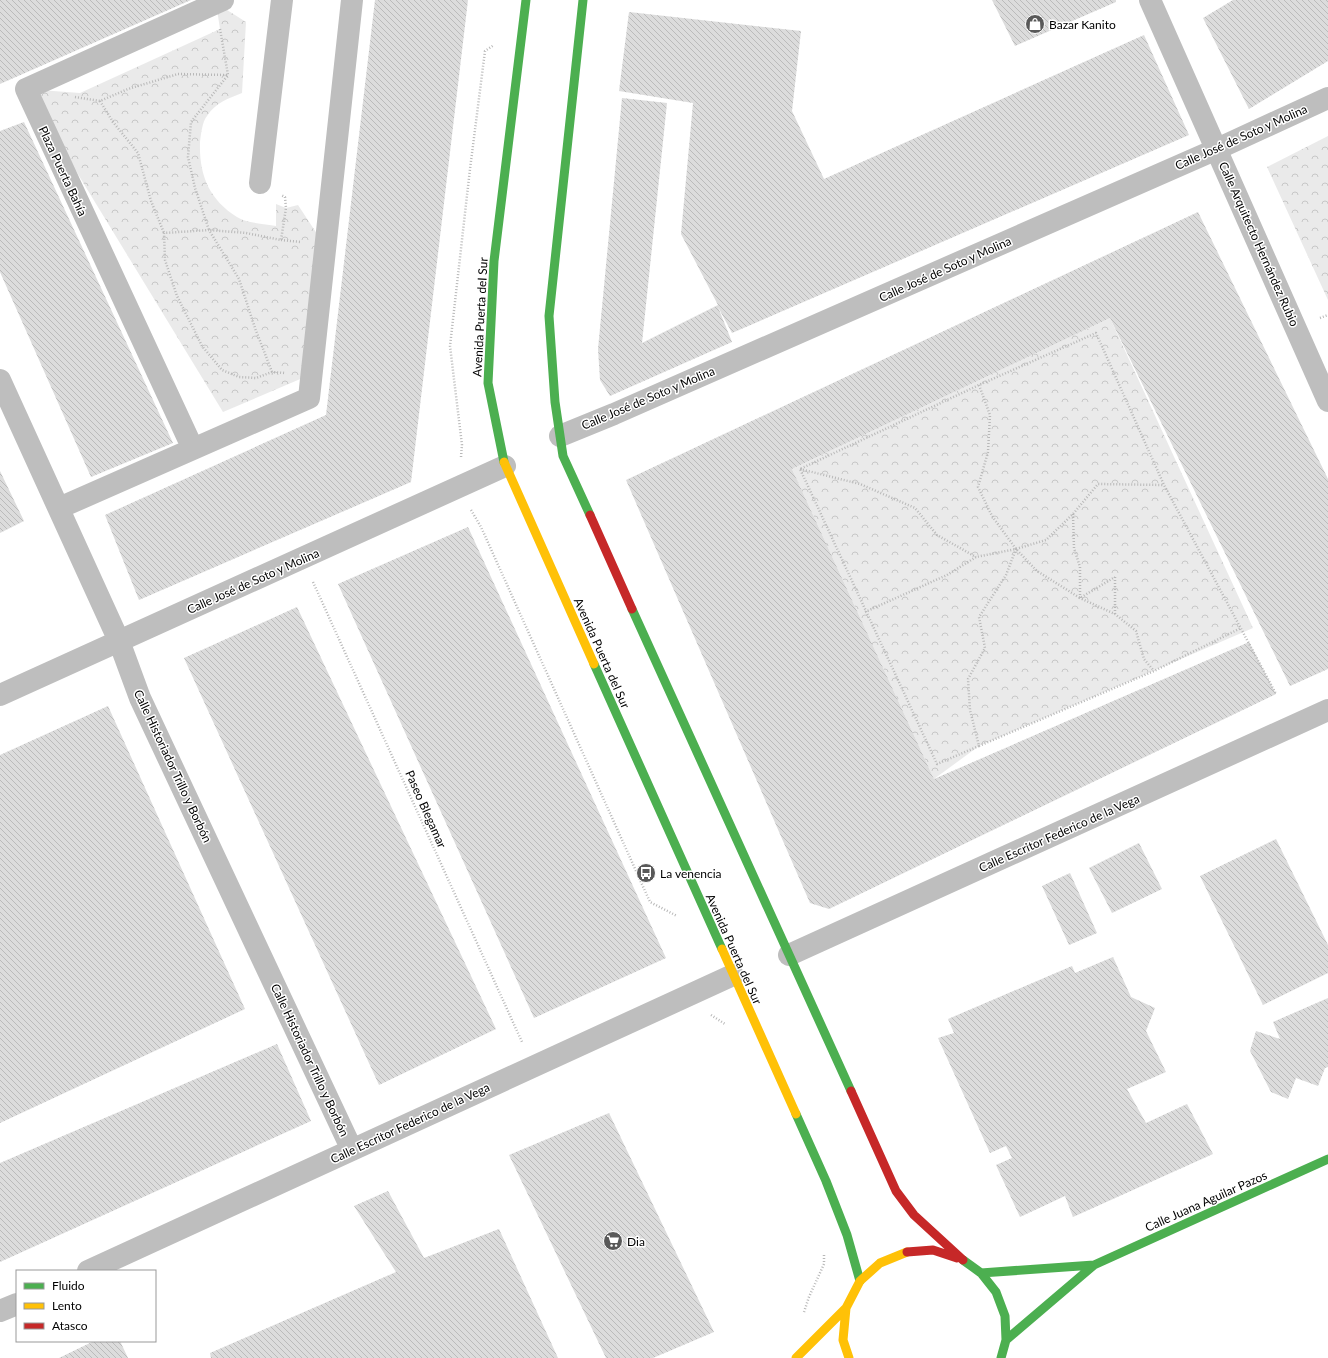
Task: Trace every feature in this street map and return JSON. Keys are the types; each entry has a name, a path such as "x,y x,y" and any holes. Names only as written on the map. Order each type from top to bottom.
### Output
{"main road":[{"name":"Avenida Puerta del Sur","path":"526,0 494,261 488,382 505,466 826,1182 847,1235 860,1282"},
{"path":"583,0 549,316 555,402 563,456 896,1191 914,1215 960,1258 981,1273 996,1292 1005,1316 1006,1340 1001,1358"},
{"name":"Calle Juana Aguilar Pazos","path":"1006,1340 1094,1265 1328,1159"},
{"path":"796,1358 846,1308 860,1282 880,1263 906,1252 933,1250 960,1258"},
{"name":"Calle Juana Aguilar Pazos","path":"981,1273 1094,1265"},
{"path":"846,1308 843,1340 849,1358"}],"street":[{"path":"260,183 282,0"},
{"path":"59,508 309,398 352,0"},
{"name":"Calle Arquitecto Hernández Rubio","path":"1150,0 1328,401"},
{"name":"Plaza Puerta Bahía","path":"193,449 26,89 219,1"},
{"name":"Calle José de Soto y Molina","path":"560,436 614,414 1217,149 1328,98"},
{"name":"Calle Historiador Trillo y Borbón","path":"0,380 119,641 140,698 352,1150"},
{"name":"Calle José de Soto y Molina","path":"0,695 505,466"},
{"name":"Calle Escritor Federico de la Vega","path":"789,955 1328,710"},
{"name":"Calle Escritor Federico de la Vega","path":"90,1270 733,975"},
{"path":"0,1311 16,1304"}],"path":[{"path":"219,1 228,75 191,122 188,158 195,188 209,230 239,279 255,328 272,372"},
{"path":"70,96 100,100 128,89 178,74 228,75"},
{"path":"100,100 113,122 138,153 151,201 164,233 166,260 177,296 202,346 222,370 239,377 256,378 272,372 312,374"},
{"path":"164,233 209,230 281,240 286,208"},
{"path":"800,469 979,385 1096,333 1164,485 1276,694"},
{"path":"979,385 990,415 988,452 978,487 992,516 1016,549 1037,571 1080,598 1115,614 1136,631 1144,659 1154,671"},
{"path":"800,469 860,484 915,508 937,535 976,557"},
{"path":"800,469 865,612 937,764 1154,671 1241,628"},
{"path":"865,612 947,576 976,557 1016,549 1046,540 1073,514 1098,484 1164,485"},
{"path":"1073,514 1074,548 1080,567 1080,598"},
{"path":"979,746 970,710 968,679 985,648 980,617 1006,575 1016,549"},
{"name":"Paseo Blegamar","path":"302,558 533,1067"},
{"path":"1080,598 1115,577 1115,614"}],"green space":[{"path":"216,3 246,22 242,93 223,102 210,111 205,119 202,129 200,142 201,165 208,185 219,202 227,210 237,217 250,222 276,226 276,204 286,208 298,205 325,246 312,374 223,412 26,89 80,93 220,29"},
{"path":"1328,136 1328,300 1267,167"},
{"path":"1110,318 1253,628 979,746 934,779 792,469"}],"building":[{"path":"0,0 191,0 0,84"},
{"path":"375,0 468,0 411,482 139,600 105,515 326,415"},
{"name":"Bazar Kanito","path":"992,0 1116,0 1116,2 1015,46"},
{"path":"1233,0 1328,0 1328,61 1249,109 1203,18"},
{"path":"629,12 801,31 792,111 824,179 1144,35 1189,135 732,333 718,307 732,342 610,396 600,380 598,349 622,98 667,103 642,343 718,305 681,234 693,103 619,91"},
{"path":"24,122 173,443 91,477 0,272 0,131"},
{"path":"1198,212 1328,479 1328,669 1290,686 1110,318 792,469 934,779 1249,642 1276,694 829,909 810,903 626,480"},
{"path":"0,471 24,521 0,533"},
{"path":"468,527 666,958 534,1018 338,584"},
{"path":"297,607 496,1029 379,1085 184,658"},
{"path":"108,706 245,1009 0,1123 0,755"},
{"path":"1276,839 1328,945 1328,973 1263,1005 1200,876"},
{"path":"1139,843 1162,889 1112,913 1089,868"},
{"path":"1070,873 1097,933 1069,945 1042,886"},
{"path":"1113,957 1131,997 1155,1008 1146,1031 1166,1072 1127,1089 1146,1123 1187,1104 1213,1154 1073,1217 1065,1196 1020,1217 996,1165 1012,1158 1006,1146 990,1153 938,1038 954,1033 948,1019 1072,966 1075,973"},
{"path":"1328,998 1328,1067 1325,1068 1318,1086 1296,1078 1288,1099 1271,1092 1250,1051 1256,1031 1280,1039 1273,1022"},
{"path":"277,1044 311,1121 0,1262 0,1163"},
{"path":"609,1113 714,1332 653,1358 606,1358 509,1155"},
{"path":"388,1191 424,1258 499,1229 558,1358 211,1358 210,1353 396,1272 354,1206"},
{"path":"92,1342 120,1342 128,1358 59,1358"}],"traffic: fast":[{"path":"504,462 488,383 494,261 526,0"},
{"path":"583,0 549,316 555,402 563,456 590,515"},
{"path":"632,609 851,1091"},
{"path":"594,664 722,949"},
{"path":"796,1114 826,1181 847,1235 860,1281"},
{"path":"1006,1340 1094,1265 1328,1159"},
{"path":"963,1260 981,1273 996,1292 1005,1316 1006,1340 1001,1358"},
{"path":"981,1273 1094,1265"}],"traffic: slow":[{"path":"504,462 594,664"},
{"path":"722,949 796,1114"},
{"path":"849,1358 843,1340 846,1308 860,1281 880,1263 907,1252"},
{"path":"796,1358 846,1308"}],"traffic: jam":[{"path":"590,515 632,609"},
{"path":"851,1091 896,1191 914,1215 963,1260"},
{"path":"907,1252 933,1250 957,1258"}],"place":[{"name":"Bazar Kanito","path":"1035,24"},
{"name":"La venencia","path":"646,873"},
{"name":"Dia","path":"613,1241"}]}
